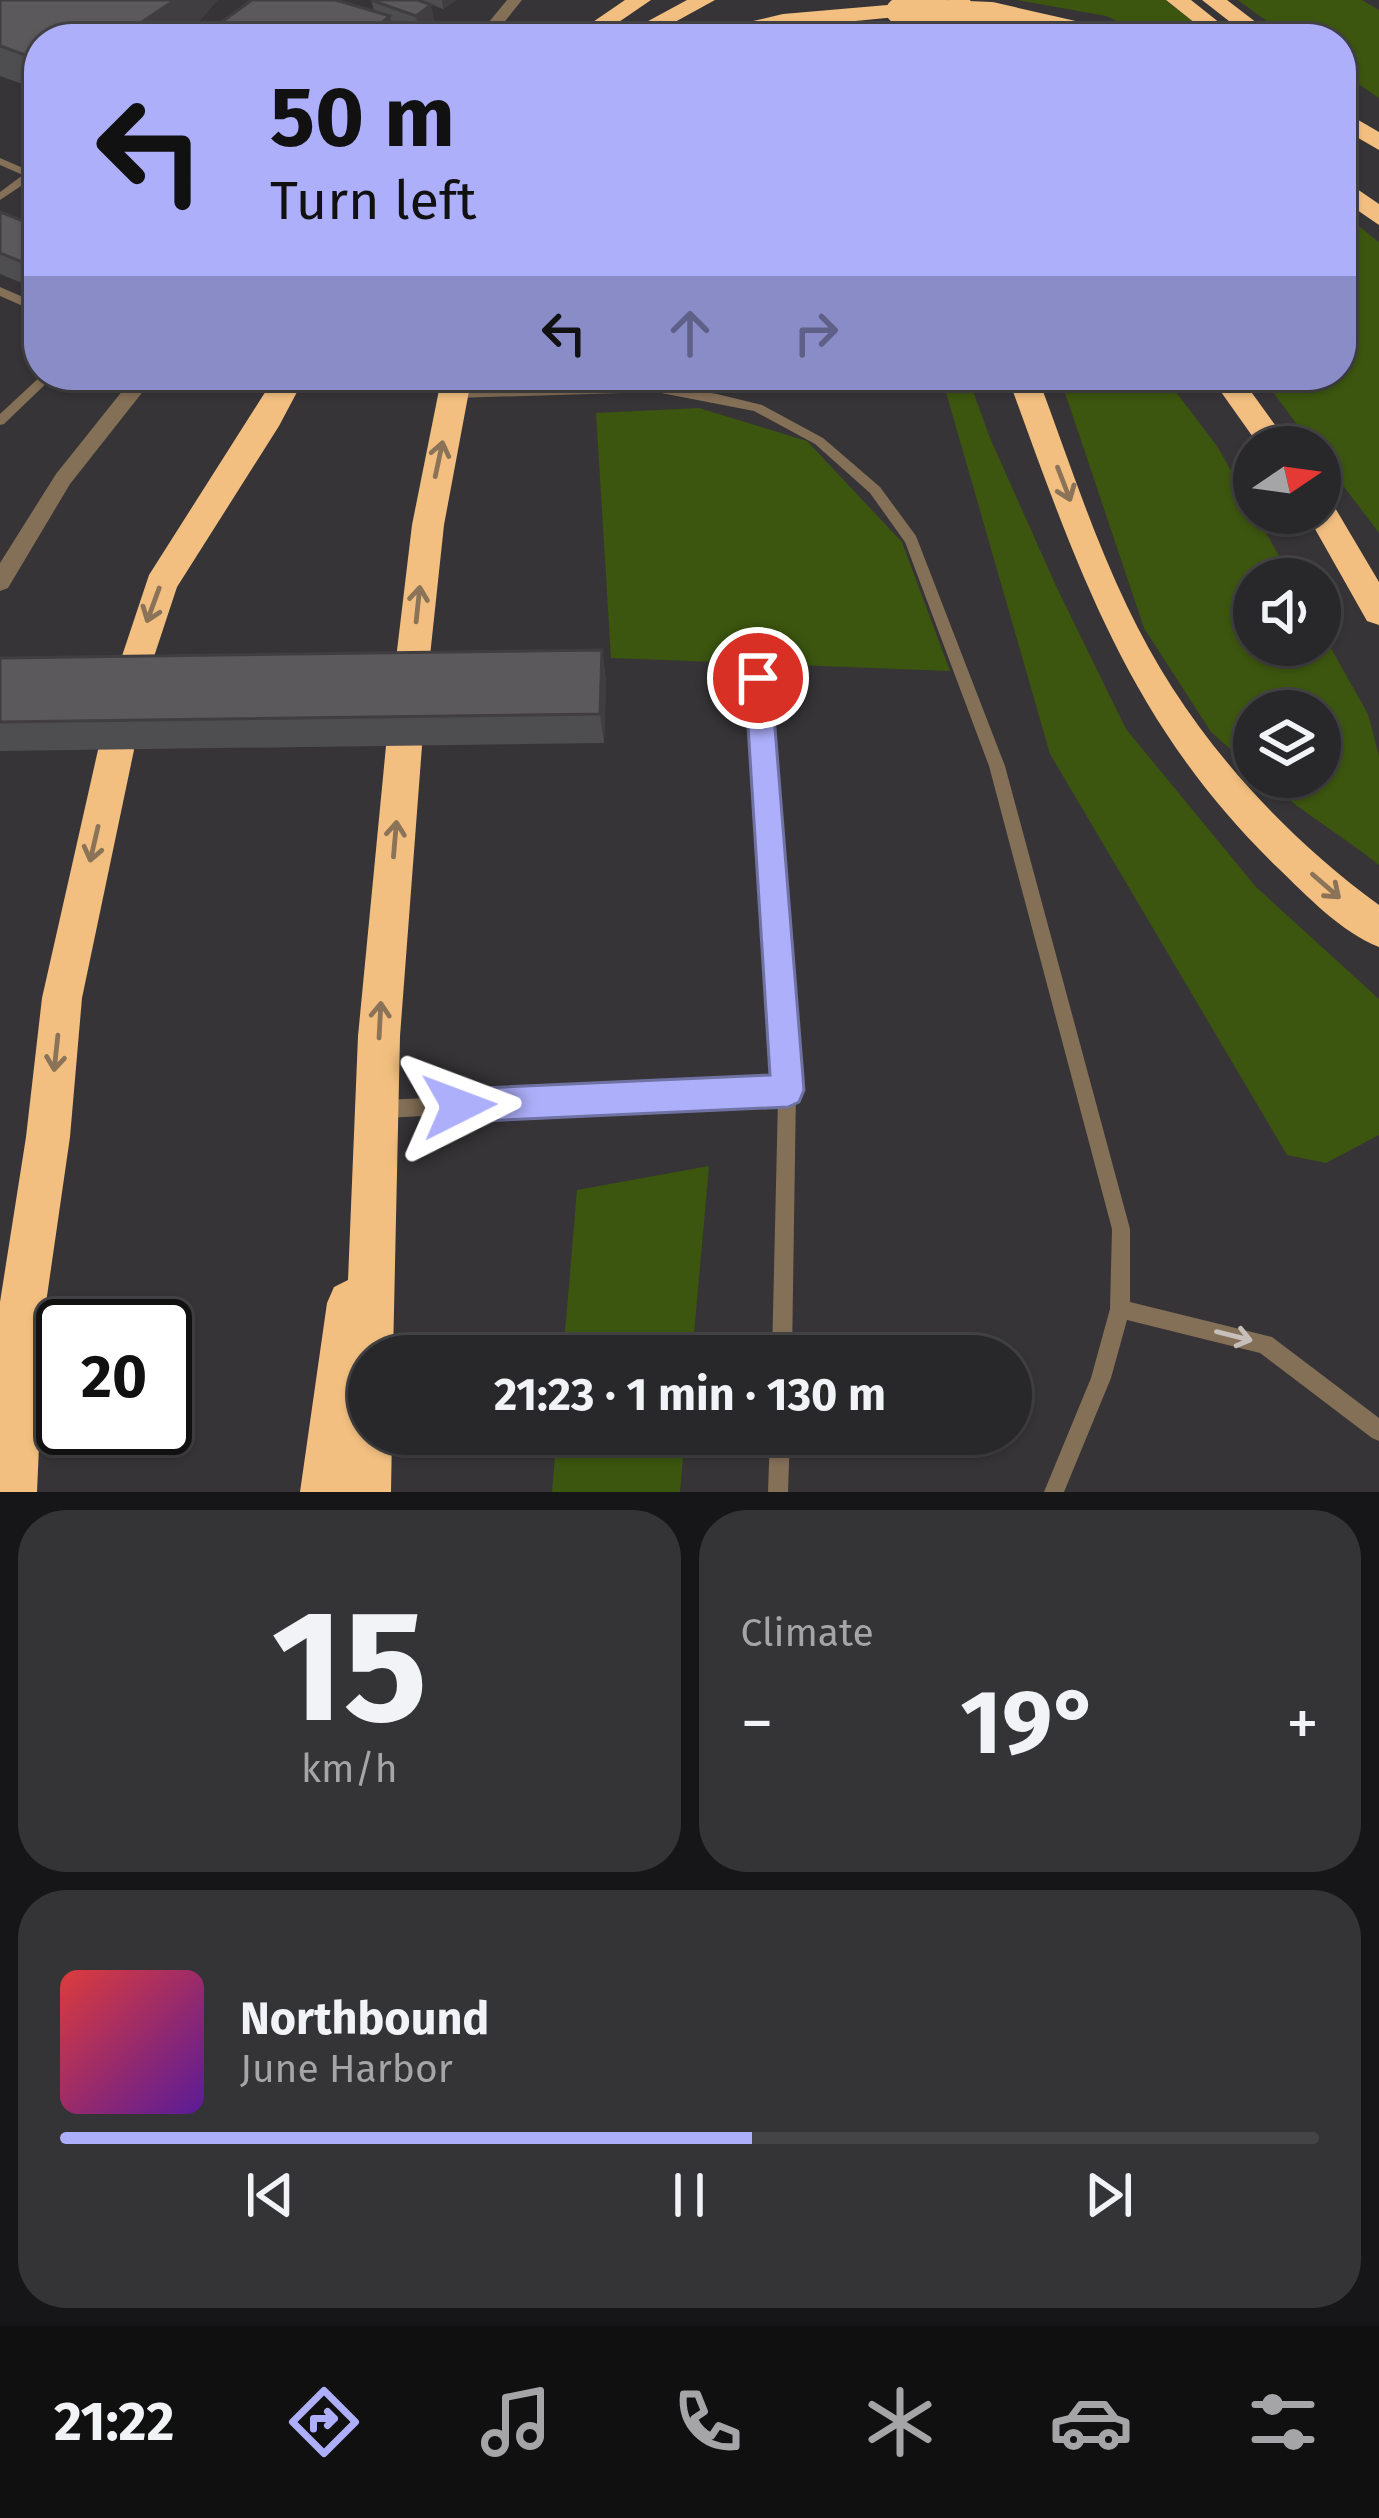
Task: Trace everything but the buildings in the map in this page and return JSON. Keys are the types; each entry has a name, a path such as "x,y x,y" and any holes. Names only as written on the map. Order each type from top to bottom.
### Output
{"highway":[{"path":"602,24 640,0"},
{"path":"656,24 704,0"},
{"path":"1177,0 1208,24"},
{"path":"1214,0 1247,24"},
{"path":"770,24 899,11 991,15 1030,24"},
{"path":"1356,199 1379,218"},
{"path":"128,689 161,584 282,390"},
{"path":"268,419 292,390"},
{"path":"410,684 428,525 456,390"},
{"path":"1028,390 1126,639 1184,734 1274,840 1379,928"},
{"path":"1232,390 1260,426"},
{"path":"1334,534 1379,612"},
{"path":"370,1335 386,932 404,746"},
{"path":"12,1492 22,1310 65,978 116,750"},
{"path":"325,1492 376,1109"},
{"path":"0,1367 22,1310"},
{"path":"366,1492 367,1455"}],"street":[{"path":"495,24 515,0"},
{"path":"0,582 63,479 134,390"}],"lane":[{"path":"0,421 33,390"},
{"path":"668,390 758,408 819,441 875,490 911,540 997,766 1120,1229 1120,1309 1101,1378 1054,1492"},
{"path":"758,678 788,1090 782,1335"},
{"path":"376,1109 788,1090"},
{"path":"1120,1309 1265,1344 1379,1431"},
{"path":"778,1492 779,1455"}],"green space":[{"path":"1017,0 1165,0 1196,24 1124,24 1106,16"},
{"path":"1238,0 1362,0 1379,10 1379,98 1356,82 1356,24 1271,24"},
{"path":"1356,224 1379,242 1379,533 1341,483 1341,426 1298,426 1271,390 1356,390"},
{"path":"945,390 972,390 1056,586 1126,729 1256,887 1379,999 1379,1135 1326,1163 1287,1155 1050,754"},
{"path":"1064,390 1174,390 1217,446 1233,474 1233,534 1267,534 1280,558 1233,558 1233,666 1341,666 1368,714 1379,756 1379,865 1287,798 1341,798 1341,690 1233,690 1233,751 1211,732 1144,628"},
{"path":"699,408 807,441 902,542 950,671 611,658 596,413"},
{"path":"709,1166 694,1335 565,1335 577,1190"},
{"path":"555,1455 683,1455 680,1492 552,1492"}],"route":[{"path":"459,1106 788,1090 758,678"}]}
